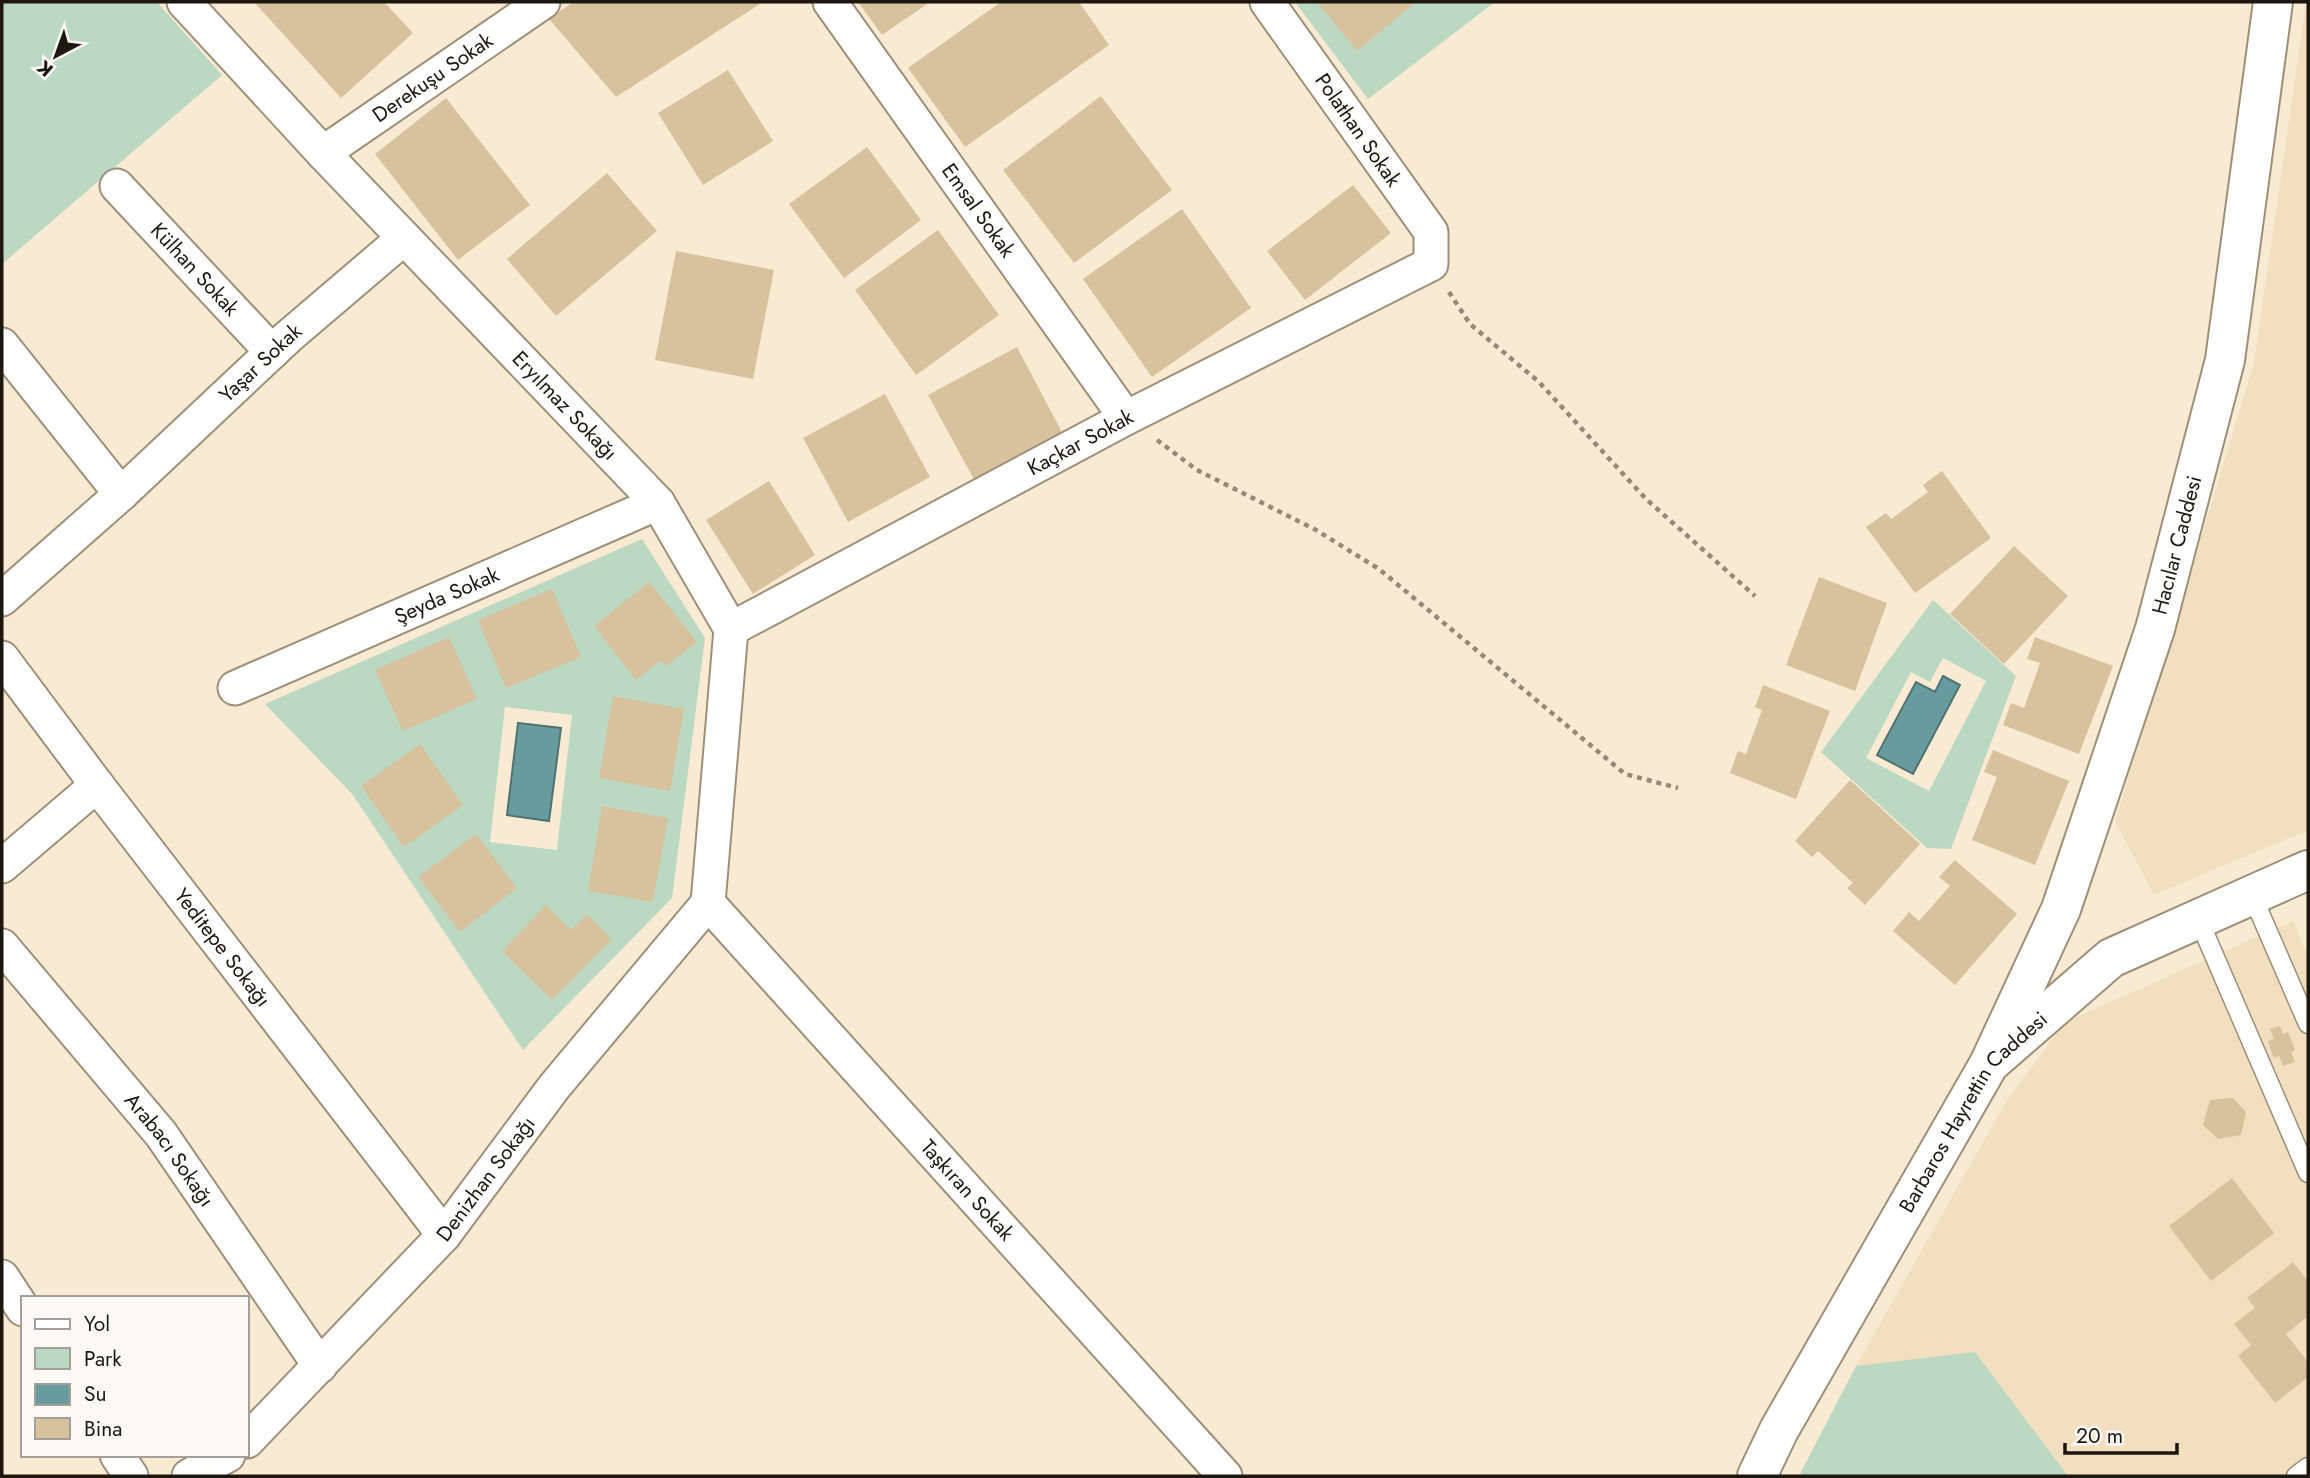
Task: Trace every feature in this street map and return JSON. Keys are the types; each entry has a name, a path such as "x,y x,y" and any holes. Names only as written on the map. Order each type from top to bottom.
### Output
{"street":[{"name":"Eryılmaz Sokağı","path":"184,2 323,153 658,503 731,629"},
{"name":"Derekuşu Sokak","path":"323,153 543,2"},
{"name":"Emsal Sokak","path":"830,2 1126,418"},
{"name":"Polathan Sokak","path":"1267,2 1431,232 1431,264"},
{"name":"Hacılar Caddesi","path":"1989,1063 2061,909 2155,629 2225,360 2273,2"},
{"name":"Külhan Sokak","path":"117,186 272,352"},
{"name":"Yaşar Sokak","path":"2,599 121,494 272,352 404,238"},
{"name":"Kaçkar Sokak","path":"731,629 1126,418 1431,264"},
{"path":"2,345 121,494"},
{"name":"Şeyda Sokak","path":"234,688 658,503"},
{"path":"708,903 731,629"},
{"name":"Yeditepe Sokağı","path":"2,658 444,1235"},
{"path":"2,866 97,785"},
{"name":"Barbaros Hayrettin Caddesi","path":"1757,1476 1793,1406 1989,1063 2111,958 2308,870"},
{"name":"Denizhan Sokağı","path":"248,1440 444,1235 554,1087 708,903"},
{"name":"Taşkıran Sokak","path":"708,903 1225,1476"},
{"name":"Arabacı Sokağı","path":"2,946 161,1134 320,1366"},
{"path":"2,1277 21,1306"},
{"path":"118,1457 131,1476"},
{"path":"189,1476 224,1457"}],"lane":[{"path":"2252,895 2308,1024"},
{"path":"2198,918 2308,1173"},
{"path":"2280,1110 2308,1145"},
{"path":"2296,1476 2308,1467"}],"path":[{"path":"1431,264 1470,324 1539,382 1646,499 1755,596"},
{"path":"1126,418 1197,470 1316,530 1380,569 1625,774 1678,788"}],"shaded area":[{"path":"2306,2 2308,830 2154,895 2115,822 2254,363"},
{"path":"2293,921 2308,957 2308,1476 1799,1476 1856,1366 2007,1100 2065,1022"}],"green space":[{"path":"2,2 157,2 222,75 2,264"},
{"path":"1295,2 1495,2 1368,99"},
{"path":"642,539 705,638 672,898 523,1050 353,795 265,704","holes":["505,707 572,715 557,850 490,842"]},
{"path":"1933,600 2016,676 1951,849 1927,848 1821,752","holes":["1943,658 1986,681 1929,791 1866,758 1911,672 1930,682"]},
{"path":"1975,1352 2068,1476 1799,1476 1856,1366"}],"water":[{"path":"1943,676 1960,685 1913,774 1877,755 1916,682 1935,692"},
{"path":"518,723 561,728 549,821 507,815"}],"building":[{"path":"254,2 384,2 413,33 341,98"},
{"path":"573,2 763,2 616,97 549,19"},
{"path":"858,2 930,2 882,35"},
{"path":"1001,2 1079,2 1109,45 965,147 908,68"},
{"path":"1317,2 1416,2 1357,51"},
{"path":"728,70 773,141 703,185 658,113"},
{"path":"1101,96 1172,190 1074,263 1003,170"},
{"path":"446,98 530,205 458,260 375,154"},
{"path":"867,147 921,220 844,278 789,204"},
{"path":"607,173 657,231 556,316 507,259"},
{"path":"1353,185 1391,233 1305,300 1267,251"},
{"path":"1182,209 1251,308 1152,377 1083,279"},
{"path":"938,230 999,315 916,375 855,290"},
{"path":"676,251 774,270 753,379 655,360"},
{"path":"1017,347 1065,438 977,485 928,395"},
{"path":"885,394 930,477 848,522 803,438"},
{"path":"1942,471 1991,538 1915,593 1866,527 1886,513 1891,519 1928,492 1923,485"},
{"path":"769,481 815,555 753,594 706,520"},
{"path":"2014,546 2068,596 2004,664 1950,614"},
{"path":"1819,577 1887,603 1855,691 1786,665"},
{"path":"649,582 697,642 666,666 661,660 636,680 594,626"},
{"path":"552,589 581,657 506,688 478,620"},
{"path":"449,637 477,699 403,731 375,670"},
{"path":"2035,637 2113,666 2079,754 2003,725 2011,703 2024,708 2040,663 2027,659"},
{"path":"1763,685 1830,711 1796,799 1730,773 1738,751 1746,754 1762,710 1755,707"},
{"path":"613,696 684,709 670,791 599,778"},
{"path":"420,744 463,805 404,847 361,786"},
{"path":"1993,750 2069,781 2035,865 1972,840 1997,777 1984,772"},
{"path":"1850,780 1920,844 1865,905 1847,888 1853,883 1818,851 1812,857 1795,841"},
{"path":"602,806 668,818 653,902 588,891"},
{"path":"476,834 517,888 460,932 418,877"},
{"path":"1955,860 2017,914 1955,985 1893,931 1909,912 1919,921 1950,886 1939,877"},
{"path":"546,905 571,930 587,914 612,939 552,1000 502,951"},
{"path":"2280,1026 2283,1034 2288,1032 2295,1050 2291,1052 2295,1062 2283,1066 2279,1056 2274,1058 2268,1041 2274,1039 2270,1029"},
{"path":"2233,1098 2246,1112 2241,1135 2218,1139 2203,1125 2210,1100"},
{"path":"2232,1178 2274,1233 2211,1281 2169,1226"},
{"path":"2293,1262 2308,1281 2308,1316 2286,1334 2308,1362 2308,1377 2275,1403 2238,1356 2251,1345 2234,1324 2255,1308 2247,1298"}]}
